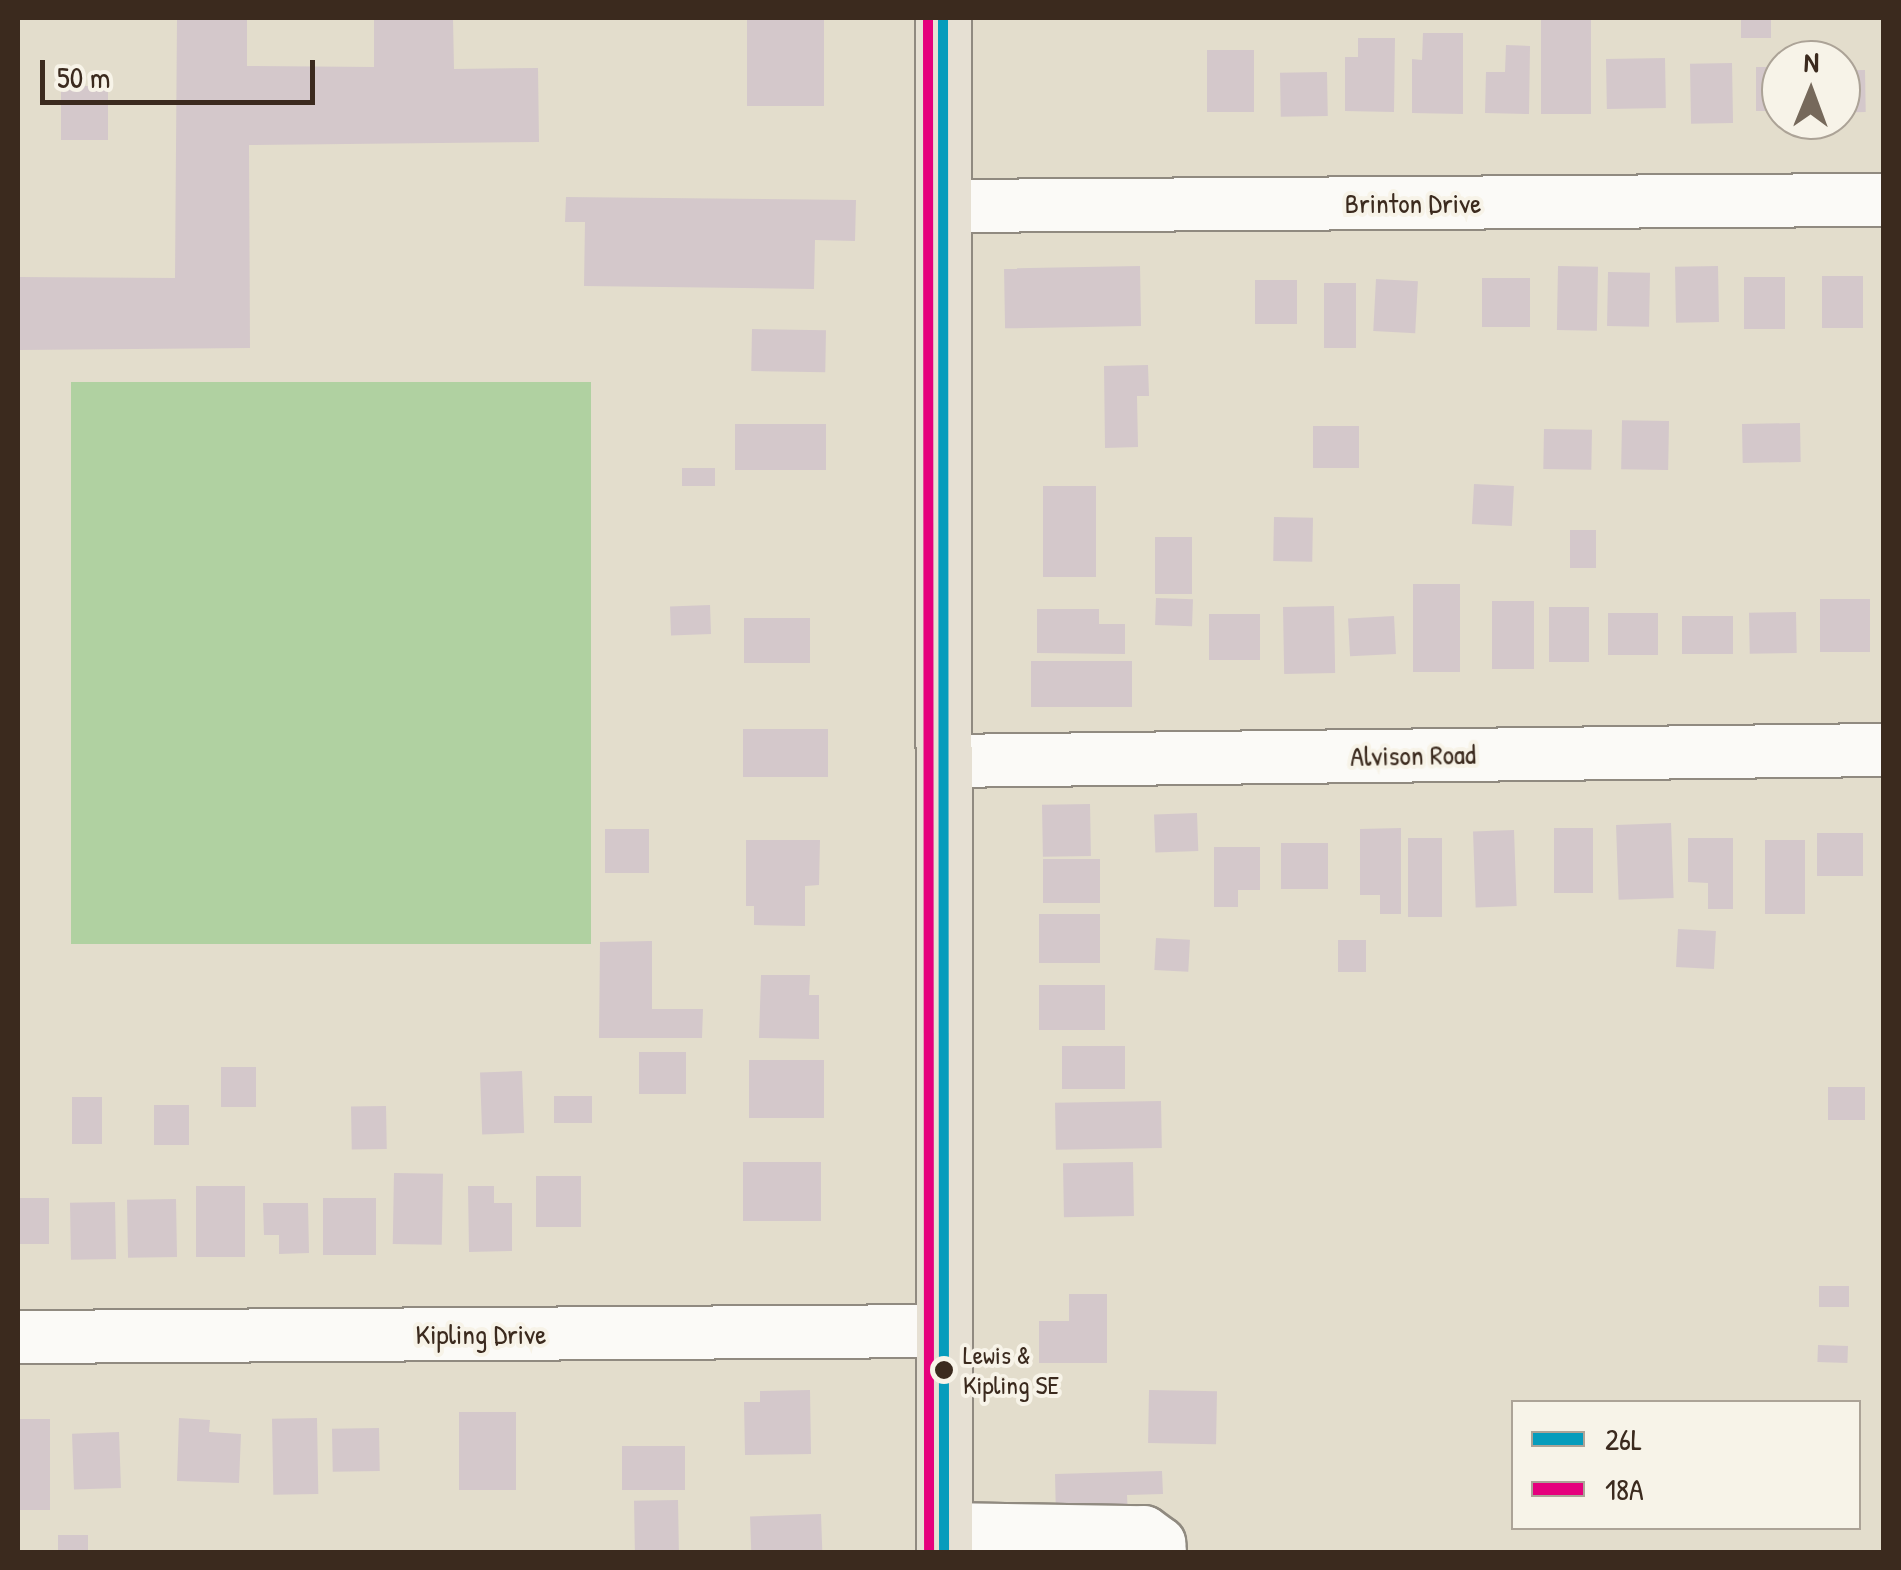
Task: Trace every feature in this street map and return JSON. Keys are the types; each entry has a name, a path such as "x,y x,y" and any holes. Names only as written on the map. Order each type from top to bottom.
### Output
{"main road":[{"path":"943,18 944,1540"}],"street":[{"name":"Brinton Drive","path":"943,206 1884,200"},
{"name":"Alvison Road","path":"943,761 1884,750"},
{"name":"Kipling Drive","path":"18,1337 944,1331"},
{"path":"944,1540 1144,1532 1159,1543 1160,1552"}],"green space":[{"path":"71,382 591,382 591,944 71,944"}],"building":[{"path":"177,18 247,18 247,66 374,67 374,18 453,18 454,69 538,68 539,142 249,145 250,348 18,350 18,277 175,278"},
{"path":"747,18 824,18 824,106 747,106"},
{"path":"1541,18 1591,18 1591,114 1541,114"},
{"path":"1741,18 1771,18 1771,38 1741,38"},
{"path":"1423,33 1463,33 1463,114 1412,113 1412,59 1422,60"},
{"path":"1358,38 1395,38 1394,112 1345,111 1345,57 1358,57"},
{"path":"1506,45 1530,46 1529,114 1485,113 1486,72 1505,72"},
{"path":"1207,50 1254,50 1254,112 1207,112"},
{"path":"1665,58 1666,108 1607,109 1606,59"},
{"path":"1732,63 1733,123 1691,124 1690,64"},
{"path":"1756,67 1761,67 1761,111 1756,111"},
{"path":"1861,70 1865,70 1866,112 1861,112"},
{"path":"1327,72 1328,116 1281,117 1280,73"},
{"path":"61,86 108,86 108,140 61,140"},
{"path":"566,197 856,200 855,241 815,240 814,289 584,286 585,222 565,222"},
{"path":"1140,266 1141,326 1005,328 1004,268"},
{"path":"1558,266 1598,267 1597,331 1557,330"},
{"path":"1718,266 1719,322 1676,323 1675,267"},
{"path":"1608,272 1650,273 1649,327 1607,326"},
{"path":"1822,276 1863,276 1863,328 1822,328"},
{"path":"1744,277 1785,277 1785,329 1744,329"},
{"path":"1482,278 1530,278 1530,327 1482,327"},
{"path":"1376,279 1418,281 1415,333 1373,331"},
{"path":"1255,280 1297,280 1297,324 1255,324"},
{"path":"1324,283 1356,283 1356,348 1324,348"},
{"path":"752,329 826,330 825,372 751,371"},
{"path":"1148,365 1149,396 1137,396 1138,447 1105,448 1104,366"},
{"path":"1622,420 1669,421 1668,470 1621,469"},
{"path":"1800,423 1801,462 1743,463 1742,424"},
{"path":"735,424 826,424 826,470 735,470"},
{"path":"1313,426 1359,426 1359,468 1313,468"},
{"path":"1544,429 1592,430 1591,470 1543,469"},
{"path":"682,468 715,468 715,486 682,486"},
{"path":"1474,484 1514,486 1512,526 1472,524"},
{"path":"1043,486 1096,486 1096,577 1043,577"},
{"path":"1274,517 1313,518 1312,562 1273,561"},
{"path":"1570,530 1596,530 1596,568 1570,568"},
{"path":"1155,537 1192,537 1192,594 1155,594"},
{"path":"1413,584 1460,584 1460,672 1413,672"},
{"path":"1156,598 1193,599 1192,626 1155,625"},
{"path":"1820,599 1870,599 1870,652 1820,652"},
{"path":"1492,601 1534,601 1534,669 1492,669"},
{"path":"710,605 711,634 671,635 670,606"},
{"path":"1334,606 1335,673 1284,674 1283,607"},
{"path":"1549,607 1589,607 1589,662 1549,662"},
{"path":"1037,609 1099,609 1099,624 1125,624 1125,654 1037,653"},
{"path":"1796,612 1797,653 1750,654 1749,613"},
{"path":"1608,613 1658,613 1658,655 1608,655"},
{"path":"1209,614 1260,614 1260,660 1209,660"},
{"path":"1394,616 1396,654 1350,656 1348,618"},
{"path":"1682,616 1733,616 1733,654 1682,654"},
{"path":"744,618 810,618 810,663 744,663"},
{"path":"1031,661 1132,661 1132,707 1031,707"},
{"path":"743,729 828,729 828,777 743,777"},
{"path":"1090,804 1091,856 1043,857 1042,805"},
{"path":"1197,813 1198,851 1155,852 1154,815"},
{"path":"1671,823 1674,898 1619,900 1616,825"},
{"path":"1401,828 1401,914 1380,914 1380,895 1360,895 1360,829"},
{"path":"1554,828 1593,828 1593,893 1554,893"},
{"path":"605,829 649,829 649,873 605,873"},
{"path":"1514,830 1517,906 1476,907 1473,831"},
{"path":"1817,833 1863,833 1863,876 1817,876"},
{"path":"1408,838 1442,838 1442,917 1408,917"},
{"path":"1688,838 1733,838 1733,909 1708,909 1708,883 1688,882"},
{"path":"746,840 820,840 819,885 805,886 805,926 754,925 754,906 746,906"},
{"path":"1765,840 1805,840 1805,914 1765,914"},
{"path":"1281,843 1328,843 1328,889 1281,889"},
{"path":"1214,847 1260,847 1260,890 1238,890 1238,907 1214,907"},
{"path":"1043,859 1100,859 1100,903 1043,903"},
{"path":"1039,914 1100,914 1100,963 1039,963"},
{"path":"1678,929 1716,931 1714,969 1676,967"},
{"path":"1156,938 1190,940 1188,972 1154,970"},
{"path":"1338,940 1366,940 1366,972 1338,972"},
{"path":"652,941 652,1009 703,1009 702,1038 599,1038 600,942"},
{"path":"761,975 810,975 809,995 819,995 819,1039 759,1038"},
{"path":"1039,985 1105,985 1105,1030 1039,1030"},
{"path":"1062,1046 1125,1046 1125,1089 1062,1089"},
{"path":"639,1052 686,1052 686,1094 639,1094"},
{"path":"749,1060 824,1060 824,1118 749,1118"},
{"path":"221,1067 256,1067 256,1107 221,1107"},
{"path":"522,1071 524,1133 482,1134 480,1072"},
{"path":"1828,1087 1865,1087 1865,1120 1828,1120"},
{"path":"554,1096 592,1096 592,1123 554,1123"},
{"path":"72,1097 102,1097 102,1144 72,1144"},
{"path":"1161,1101 1162,1148 1056,1150 1055,1103"},
{"path":"154,1105 189,1105 189,1145 154,1145"},
{"path":"386,1106 387,1149 352,1150 351,1107"},
{"path":"743,1162 821,1162 821,1221 743,1221"},
{"path":"1133,1162 1134,1216 1064,1217 1063,1163"},
{"path":"394,1173 443,1174 442,1245 393,1244"},
{"path":"536,1176 581,1176 581,1227 536,1227"},
{"path":"196,1186 245,1186 245,1257 196,1257"},
{"path":"468,1186 494,1186 494,1203 512,1203 512,1251 469,1252"},
{"path":"18,1198 49,1198 49,1244 18,1244"},
{"path":"323,1198 376,1198 376,1255 323,1255"},
{"path":"176,1199 177,1257 128,1258 127,1200"},
{"path":"115,1202 116,1259 71,1260 70,1203"},
{"path":"263,1203 308,1203 309,1253 279,1254 279,1235 264,1235"},
{"path":"1819,1286 1849,1286 1849,1307 1819,1307"},
{"path":"1069,1294 1107,1294 1107,1363 1039,1363 1039,1321 1069,1321"},
{"path":"1818,1345 1848,1346 1847,1363 1817,1362"},
{"path":"810,1390 811,1454 745,1455 744,1402 760,1402 760,1391"},
{"path":"1149,1390 1217,1391 1216,1444 1148,1443"},
{"path":"459,1412 516,1412 516,1490 459,1490"},
{"path":"179,1418 210,1420 209,1432 241,1434 239,1483 177,1481"},
{"path":"317,1418 318,1494 273,1495 272,1419"},
{"path":"18,1419 50,1419 50,1510 18,1510"},
{"path":"379,1428 380,1471 333,1472 332,1429"},
{"path":"119,1432 121,1488 74,1490 72,1434"},
{"path":"622,1446 685,1446 685,1490 622,1490"},
{"path":"1162,1471 1163,1494 1127,1495 1128,1516 1056,1518 1055,1474"},
{"path":"678,1500 679,1552 635,1552 634,1501"},
{"path":"821,1514 822,1552 751,1552 750,1516"},
{"path":"58,1535 88,1535 88,1552 58,1552"}],"transit line":[{"name":"18A","path":"928,18 929,1552"},
{"name":"26L","path":"943,18 944,1552"}],"place":[{"name":"Lewis & Kipling SE","path":"944,1370"}]}
